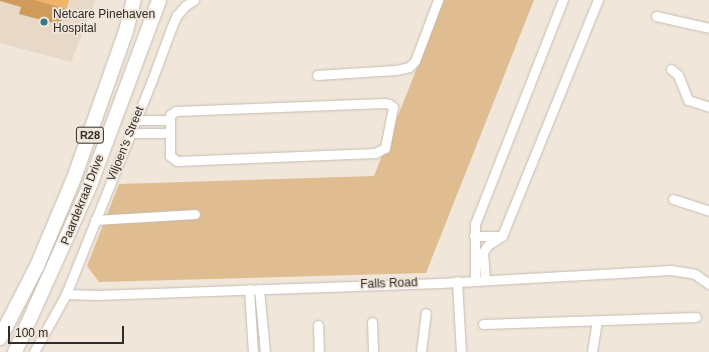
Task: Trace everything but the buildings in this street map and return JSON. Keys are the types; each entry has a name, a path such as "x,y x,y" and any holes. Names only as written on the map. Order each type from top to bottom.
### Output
{"main road":[{"name":"Paardekraal Drive","path":"0,338 37,266 74,178 126,31 134,0"},
{"name":"Paardekraal Drive","path":"15,352 90,185 158,0"},
{"path":"0,349 33,281 37,266"}],"street":[{"name":"Viljoen's Street","path":"34,352 66,294 177,15 194,0"},
{"path":"317,75 396,70 409,67 415,61 438,0"},
{"path":"486,280 479,263 474,236 475,224 563,0"},
{"path":"476,280 479,263 484,250 502,236 598,0"},
{"path":"656,16 709,28"},
{"path":"671,68 678,74 688,100 709,107"},
{"path":"384,103 393,107 385,148 375,153 177,161 170,156 170,120 170,115 176,111 384,103"},
{"path":"136,120 170,120"},
{"path":"131,133 170,133"},
{"path":"673,199 709,211"},
{"path":"95,220 195,214"},
{"path":"474,236 502,236"},
{"name":"Falls Road","path":"66,294 97,295 486,280 671,270 695,274 709,284"},
{"path":"457,281 461,352"},
{"path":"248,289 253,352"},
{"path":"259,289 265,352"},
{"path":"421,352 426,313"},
{"path":"483,324 696,317"},
{"path":"592,352 597,321"},
{"path":"372,322 373,352"},
{"path":"318,325 319,352"},
{"path":"251,328 262,327"}],"shaded area":[{"name":"Netcare Pinehaven Hospital","path":"0,0 96,0 71,62 0,43"},
{"path":"444,0 534,0 426,273 99,282 87,266 119,184 374,176"}],"place":[{"name":"Netcare Pinehaven Hospital","path":"44,22"}]}
